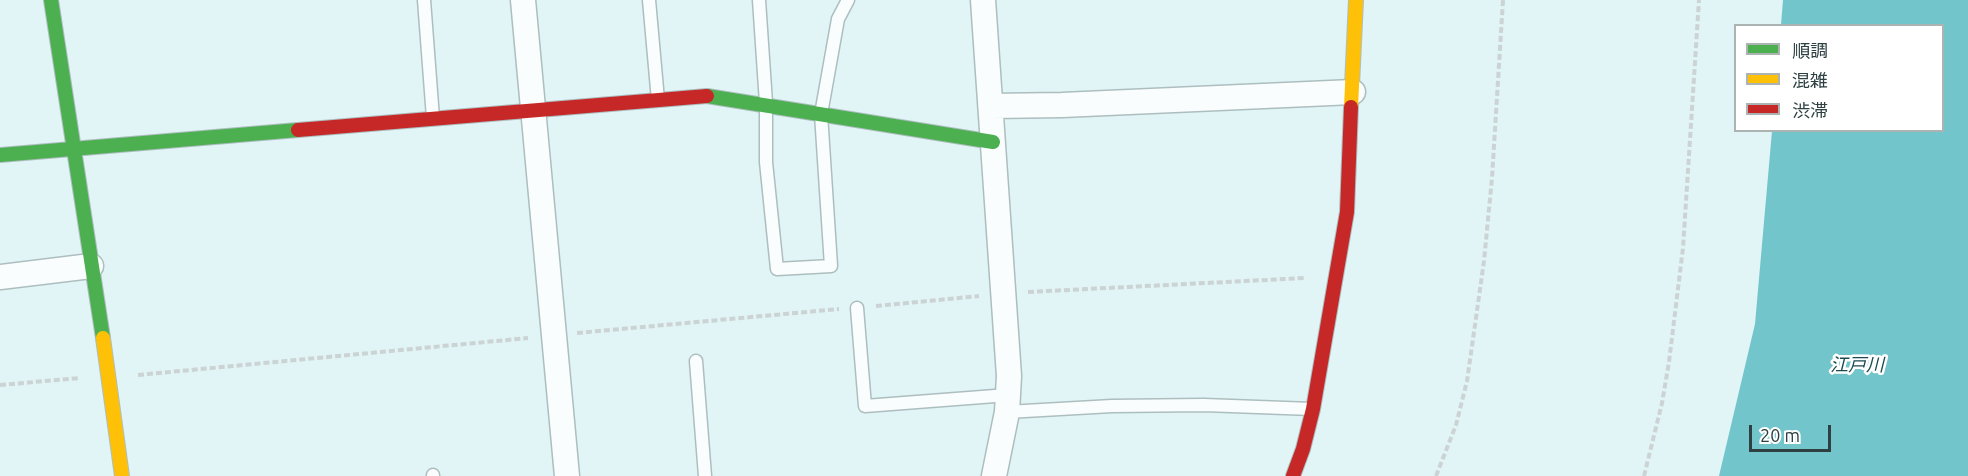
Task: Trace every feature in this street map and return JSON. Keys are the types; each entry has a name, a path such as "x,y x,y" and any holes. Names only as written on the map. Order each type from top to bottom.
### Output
{"street":[{"path":"51,0 109,376 122,476"},
{"path":"523,0 567,476"},
{"path":"983,0 1009,376 1007,404 994,476"},
{"path":"1293,476 1303,449 1313,409 1347,212 1356,0"},
{"path":"991,106 1353,92"},
{"path":"0,154 712,96 766,103 993,142"},
{"path":"0,277 91,266"}],"lane":[{"path":"424,0 433,118"},
{"path":"649,0 658,100"},
{"path":"759,0 766,103 766,162 777,269 831,266 821,114 838,19 848,0"},
{"path":"857,308 865,406 1204,405 1313,409"},
{"path":"696,361 705,476"}],"path":[{"path":"1436,476 1456,425 1467,381 1474,333 1492,178 1503,0"},
{"path":"1644,476 1662,403 1683,248 1699,0"},
{"path":"0,385 143,375 1004,294 1310,278"}],"water":[{"name":"江戸川","path":"1783,0 1968,0 1968,476 1719,476 1755,324 1772,132 1944,132 1944,24 1781,24"}],"traffic: fast":[{"path":"51,0 103,338"},
{"path":"707,96 993,142"},
{"path":"0,155 298,130"}],"traffic: slow":[{"path":"1351,107 1356,0"},
{"path":"103,338 122,476"}],"traffic: jam":[{"path":"298,130 707,96"},
{"path":"1293,476 1303,449 1313,409 1347,212 1351,107"}]}
